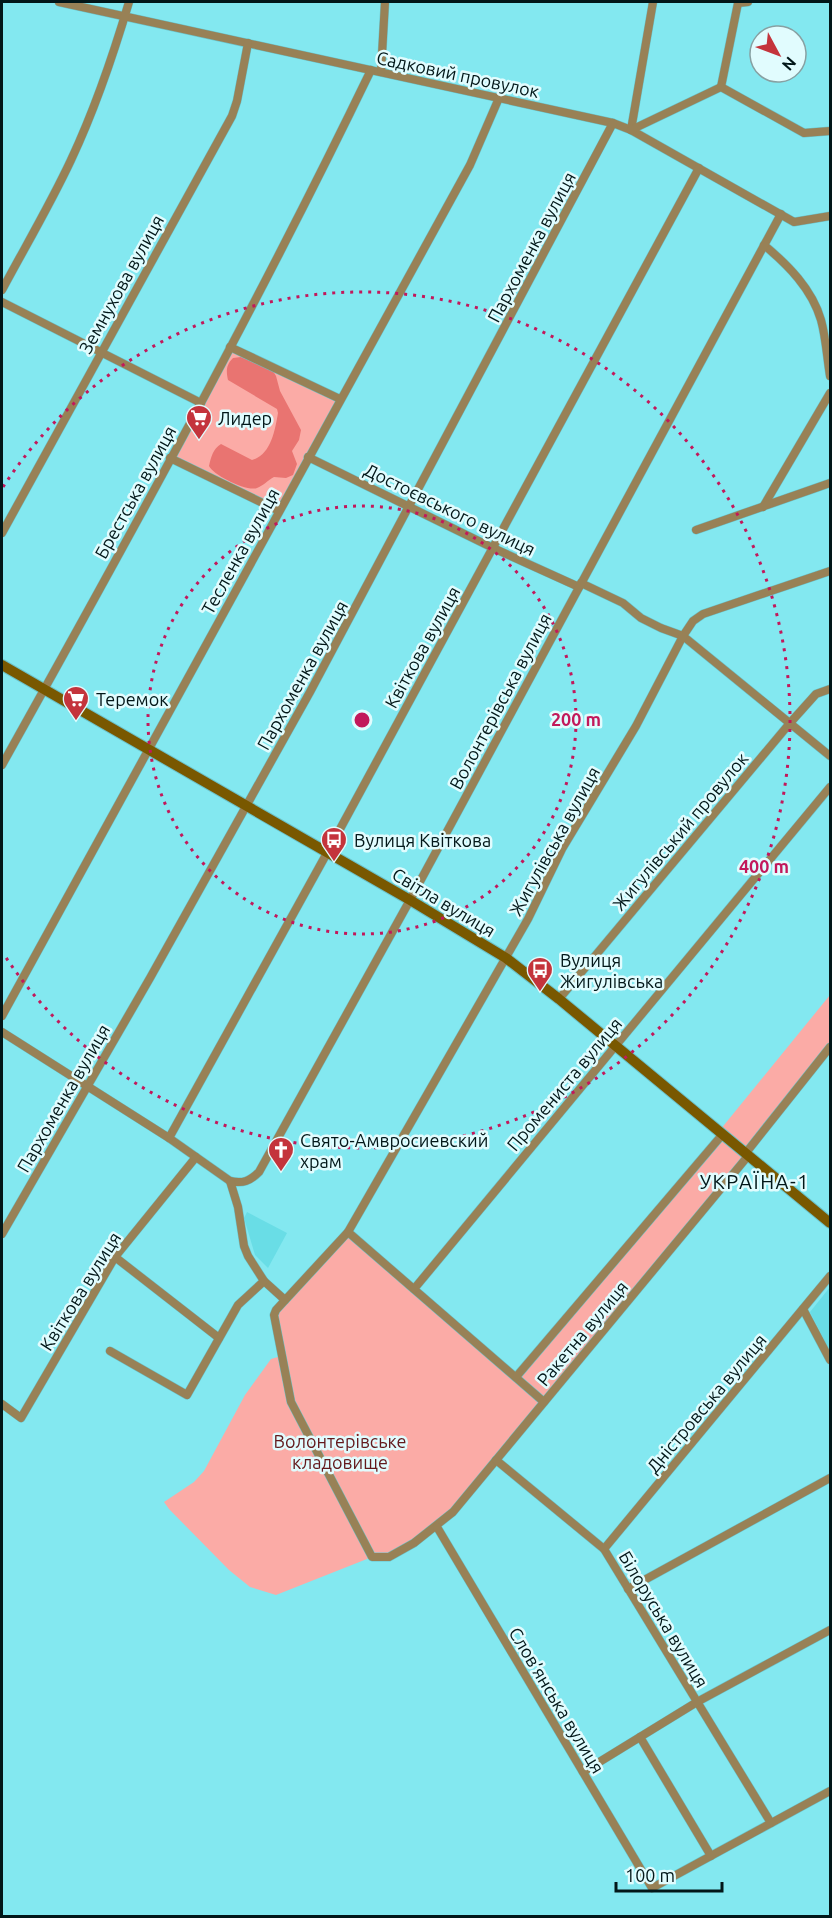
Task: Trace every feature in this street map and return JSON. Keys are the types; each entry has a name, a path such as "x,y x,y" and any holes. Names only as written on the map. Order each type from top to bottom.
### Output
{"street":[{"name":"Садковий провулок","path":"59,2 613,123 631,130 795,222 831,216"},
{"path":"2,290 71,160 104,81 129,2"},
{"path":"381,72 385,2"},
{"path":"631,130 653,2"},
{"path":"721,87 738,3 748,2"},
{"name":"Земнухова вулиця","path":"2,533 232,116 248,43"},
{"name":"Брестська вулиця","path":"2,765 201,403 313,189 371,70"},
{"path":"631,130 721,87"},
{"path":"721,87 804,133 831,131"},
{"name":"Тесленка вулиця","path":"2,1016 470,165 499,98"},
{"name":"Пархоменка вулиця","path":"2,1234 247,807 410,507 613,123"},
{"name":"Квіткова вулиця","path":"169,1138 327,853 699,168"},
{"name":"Волонтерівська вулиця","path":"230,1181 246,1182 259,1172 410,900 781,214"},
{"path":"764,245 798,278 811,298 821,320 831,376"},
{"path":"2,302 201,403"},
{"path":"230,347 340,399"},
{"path":"763,507 831,393"},
{"name":"Достоєвського вулиця","path":"308,457 493,548 622,603 641,618 683,636 831,756"},
{"path":"170,458 279,511"},
{"path":"696,530 831,483"},
{"name":"Жигулівська вулиця","path":"285,1300 348,1232 506,958 562,849 636,726 693,621 703,614 831,571"},
{"name":"Світла вулиця","path":"2,665 410,900 506,958 831,1223"},
{"name":"Жигулівський провулок","path":"559,999 790,723 816,694 831,689"},
{"name":"Промениста вулиця","path":"414,1289 831,788"},
{"path":"2,1032 169,1138 230,1181 238,1207 244,1246 264,1281 285,1300"},
{"name":"Ракетна вулиця","path":"285,1300 276,1310 273,1321 291,1402 372,1557 389,1557 437,1527 467,1497 747,1155 831,1047"},
{"name":"Ракетна вулиця","path":"516,1377 722,1135"},
{"name":"Квіткова вулиця","path":"2,1404 21,1418 115,1257 196,1157"},
{"path":"348,1232 544,1402"},
{"path":"115,1257 219,1338"},
{"name":"Дністровська вулиця","path":"604,1549 831,1276"},
{"path":"110,1351 187,1395 238,1305 264,1281"},
{"path":"803,1309 831,1360"},
{"name":"Білоруська вулиця","path":"496,1461 604,1549 771,1823"},
{"path":"628,1589 831,1478"},
{"name":"Слов’янська вулиця","path":"437,1527 652,1888 711,1856"},
{"path":"583,1772 697,1702 831,1630"},
{"path":"640,1737 711,1856 831,1791"}],"shaded area":[{"path":"241,357 273,371 280,391 301,430 299,440 292,451 297,464 293,475 286,478 274,477 252,489 231,482 209,466 214,451 221,444 252,460 264,453 271,441 277,409 228,380 229,363 233,358"},
{"path":"247,1212 287,1233 268,1268 255,1255 244,1218"},
{"path":"830,1287 830,1351 810,1312"}],"green space":[{"path":"231,349 338,400 278,509 173,458"},
{"name":"Волонтерівське кладовище","path":"830,995 830,1044 745,1156 453,1512 389,1557 372,1557 276,1595 250,1587 229,1570 169,1509 164,1502 194,1482 204,1471 245,1395 271,1359 281,1356 274,1315 348,1232 517,1379 725,1135 720,1130"}],"place":[{"name":"Лидер","path":"199,441"},
{"name":"Теремок","path":"76,722"},
{"name":"Вулиця Квіткова","path":"334,863"},
{"name":"Вулиця Жигулівська","path":"540,993"},
{"name":"Свято-Амвросиевский храм","path":"281,1173"}],"district":[{"name":"УКРАЇНА-1","path":"755,1181"}]}
